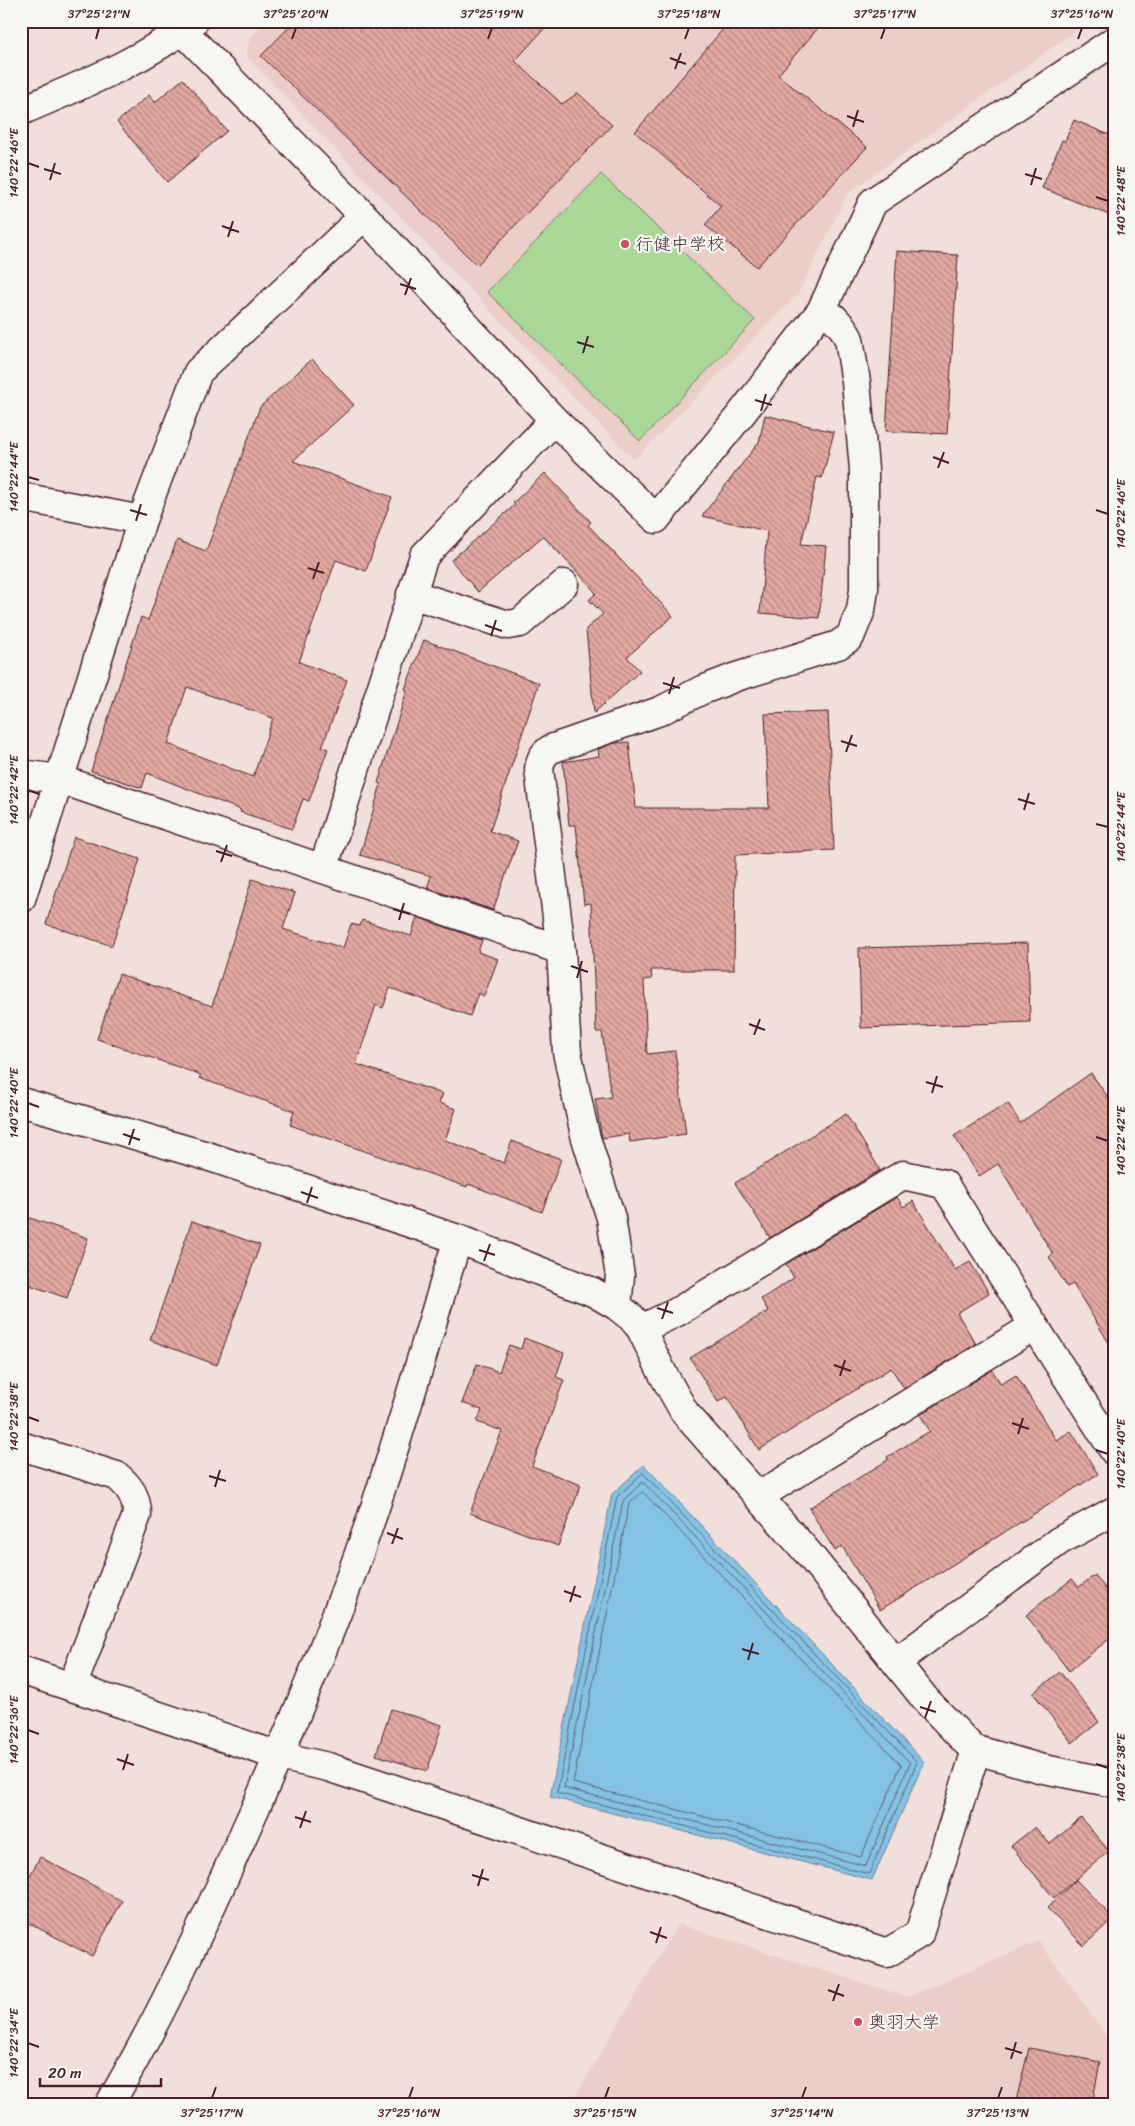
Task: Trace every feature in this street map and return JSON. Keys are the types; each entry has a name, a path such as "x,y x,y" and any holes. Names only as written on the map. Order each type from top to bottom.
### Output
{"street":[{"path":"21,111 122,67 183,24 554,420 656,519 821,311 873,202 1114,41"},
{"path":"21,899 142,520 198,372 364,216"},
{"path":"617,1306 620,1276 611,1218 585,1135 566,1052 561,950 539,770 542,754 551,749 660,711 700,690 838,645 850,637 861,610 864,589 864,468 856,382 849,340 843,328 834,318 821,311"},
{"path":"323,869 424,556 554,420"},
{"path":"21,497 142,520"},
{"path":"411,594 508,625 520,623 564,584"},
{"path":"21,774 59,779 561,950"},
{"path":"21,1102 207,1156 458,1239 593,1292 617,1306 632,1318 641,1329 685,1413 808,1553 926,1700 973,1749 1039,1768 1114,1783"},
{"path":"641,1329 677,1312 903,1175 944,1184 1114,1451"},
{"path":"109,2105 164,2004 197,1938 279,1756 313,1674 370,1521 458,1239"},
{"path":"759,1496 1034,1326"},
{"path":"21,1446 117,1476 127,1485 137,1504 138,1515 72,1687"},
{"path":"896,1662 1059,1542 1114,1511"},
{"path":"21,1670 279,1756 328,1767 887,1953 919,1934 976,1750"}],"shaded area":[{"name":"行健中学校","path":"266,21 1089,21 848,193 798,294 634,460 246,56 250,38"},
{"name":"奥羽大学","path":"678,1924 907,1997 1039,1941 1114,2047 1114,2105 570,2105"}],"green space":[{"path":"601,174 755,320 640,441 487,292"}],"water":[{"path":"644,1465 924,1762 872,1880 550,1797 612,1494"}],"building":[{"path":"295,21 551,21 515,61 562,104 578,93 612,125 477,265 261,56"},
{"path":"730,21 824,21 778,75 867,147 757,267 705,225 721,206 635,132"},
{"path":"183,79 227,131 167,182 117,122 149,95 155,102"},
{"path":"1074,120 1114,137 1114,217 1042,188 1062,140 1065,141"},
{"path":"897,251 958,255 947,434 886,431"},
{"path":"312,359 354,405 293,461 392,497 366,571 336,560 299,662 347,680 322,747 328,749 309,801 303,799 292,829 240,812 241,810 147,773 142,788 91,771 141,617 148,620 177,540 206,551 260,407","holes":["187,687 273,718 253,777 168,744"]},
{"path":"765,415 834,432 822,478 817,477 801,544 826,546 819,618 760,613 767,531 702,516 759,442"},
{"path":"545,473 591,522 588,525 673,616 627,657 640,671 594,713 586,629 603,614 589,600 596,593 581,576 543,536 478,592 451,560 515,505 513,503"},
{"path":"424,640 539,683 490,831 518,841 493,910 427,888 431,876 360,855 381,784 378,783 407,690 405,689"},
{"path":"828,712 834,850 735,855 734,970 651,970 652,979 644,980 647,1054 675,1051 686,1134 630,1142 629,1134 602,1138 595,1099 611,1097 602,1032 596,1032 591,903 584,904 576,825 569,825 563,762 599,756 598,749 615,743 629,742 636,808 769,808 765,714"},
{"path":"74,837 140,859 112,946 46,924"},
{"path":"252,879 295,893 283,929 343,948 351,924 360,926 362,920 411,936 417,917 482,940 478,952 498,959 484,996 478,993 470,1016 390,988 383,1008 376,1005 356,1064 443,1094 439,1103 456,1109 445,1140 504,1163 512,1141 561,1159 542,1212 468,1184 467,1187 290,1125 294,1111 199,1078 201,1075 97,1039 119,974 212,1006"},
{"path":"1028,943 1030,1022 861,1028 859,948"},
{"path":"1091,1073 1114,1106 1114,1351 1073,1284 1067,1287 1049,1257 1053,1254 998,1164 979,1176 954,1136 1008,1103 1020,1123"},
{"path":"846,1114 880,1170 770,1238 735,1183"},
{"path":"897,1197 903,1207 913,1201 955,1270 970,1262 989,1293 957,1313 976,1344 904,1388 891,1368 759,1450 727,1397 718,1402 690,1358 768,1311 761,1299 794,1278 786,1264"},
{"path":"21,1215 88,1238 67,1298 21,1282"},
{"path":"192,1221 260,1245 217,1365 150,1340"},
{"path":"524,1338 564,1353 556,1377 564,1380 532,1466 581,1485 558,1546 470,1513 502,1431 477,1422 482,1410 462,1403 477,1364 499,1372 509,1345 521,1349"},
{"path":"992,1370 1001,1384 1016,1375 1056,1440 1071,1431 1098,1474 880,1610 842,1546 835,1551 809,1508 888,1460 887,1457 930,1431 920,1415"},
{"path":"1095,1575 1114,1600 1114,1635 1069,1671 1026,1615 1072,1579 1079,1587"},
{"path":"1060,1672 1099,1722 1072,1743 1033,1693"},
{"path":"391,1709 442,1725 427,1771 376,1755"},
{"path":"1081,1818 1109,1851 1054,1898 1011,1846 1035,1827 1050,1844"},
{"path":"40,1857 122,1901 92,1956 21,1919 21,1892"},
{"path":"1076,1880 1113,1918 1084,1946 1047,1908"},
{"path":"1029,2048 1100,2062 1092,2105 1015,2105"}],"place":[{"name":"行健中学校","path":"625,244"},
{"name":"奥羽大学","path":"858,2022"}]}
